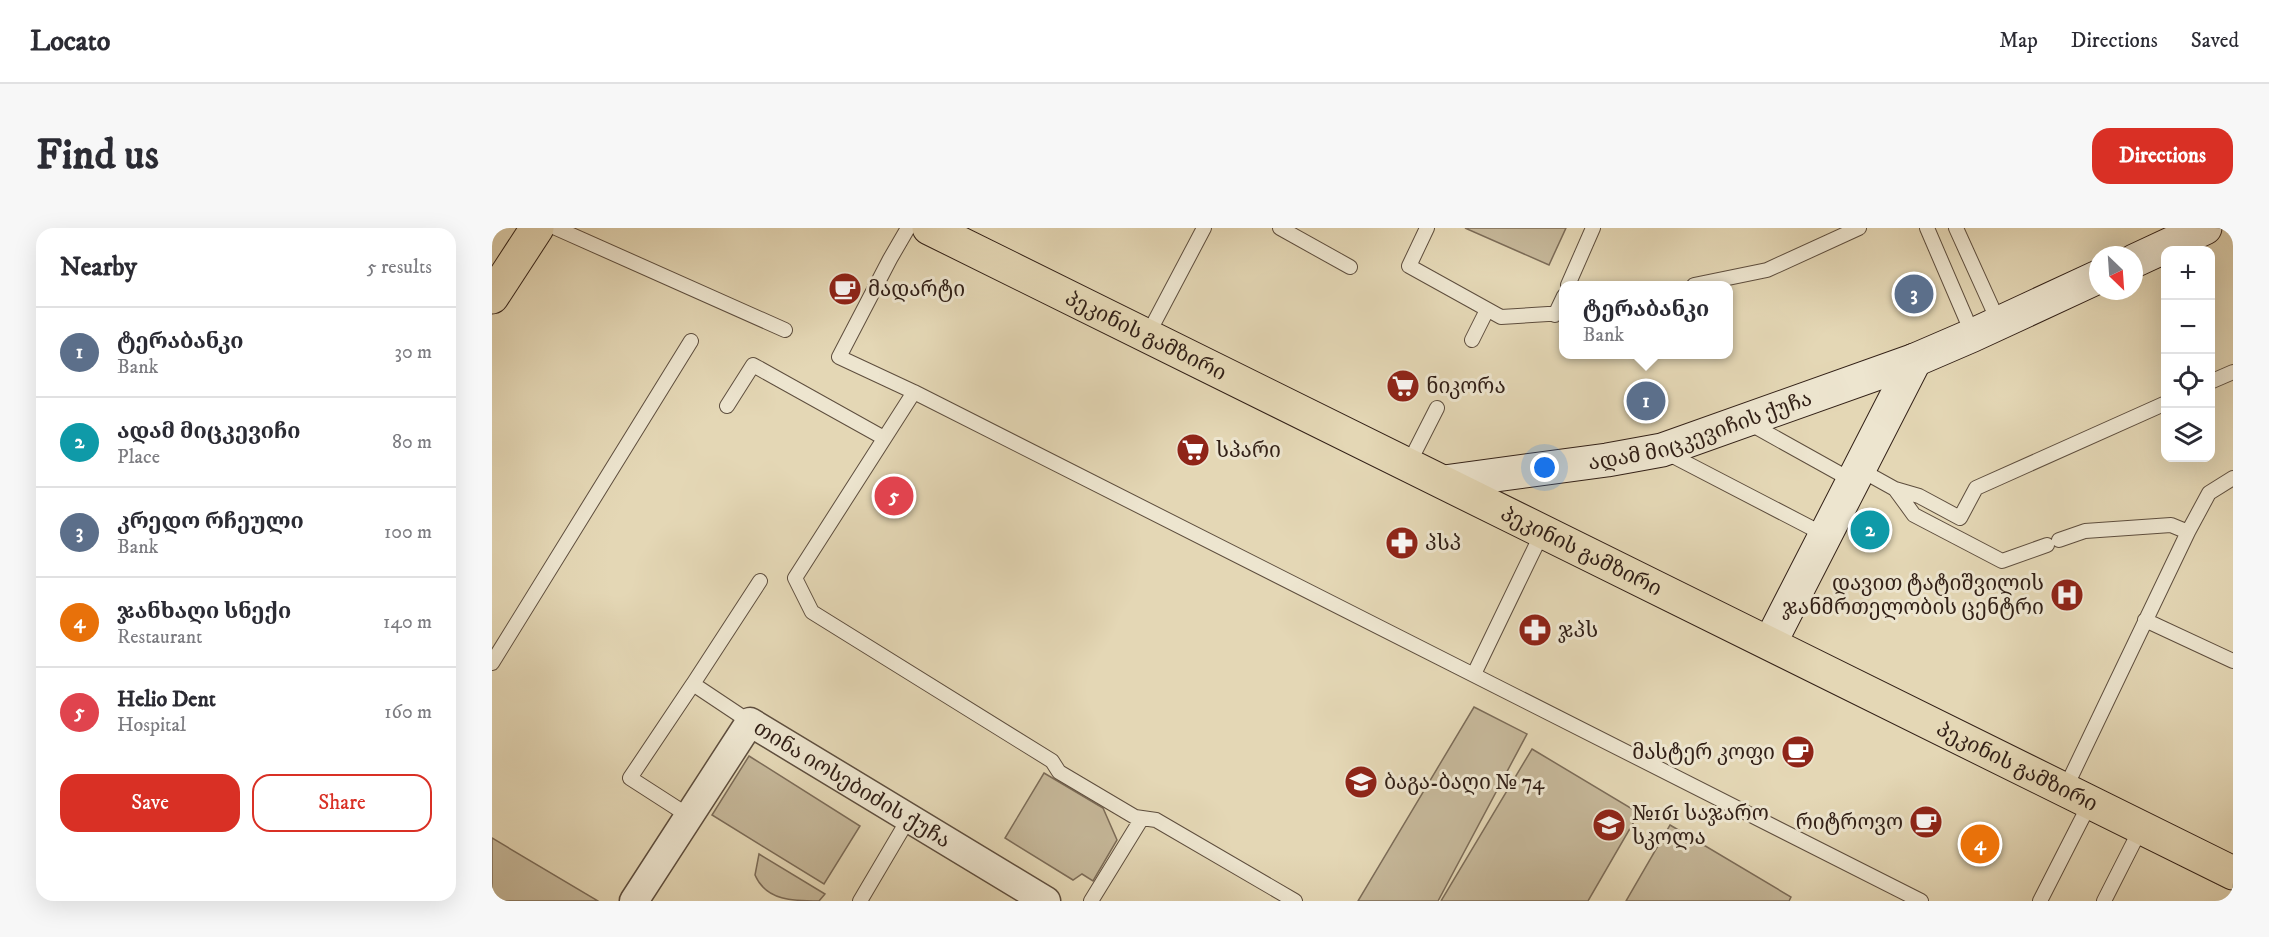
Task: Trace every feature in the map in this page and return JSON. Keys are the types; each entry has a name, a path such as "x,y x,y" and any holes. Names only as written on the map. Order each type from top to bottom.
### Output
{"main road":[{"path":"492,297 537,228"},
{"name":"პეკინის გამზირი","path":"928,228 2233,873"},
{"path":"2143,257 2205,228"},
{"name":"ადამ მიცკევიჩის ქუჩა","path":"1444,483 1662,450 1915,360 2089,282"},
{"path":"1770,643 1915,360"}],"street":[{"name":"თინა იოსებიძის ქუჩა","path":"634,901 750,722 1046,901"}],"lane":[{"path":"556,228 785,330"},
{"path":"908,228 839,357 914,392 1922,901"},
{"path":"1147,336 1204,228"},
{"path":"1280,228 1350,267"},
{"path":"1427,228 1409,266 1501,317 1559,314"},
{"path":"1570,281 1593,228"},
{"path":"1713,281 1767,270 1859,228"},
{"path":"1927,228 1986,329"},
{"path":"1956,228 1986,329"},
{"path":"1472,340 1487,310"},
{"path":"492,663 691,341"},
{"path":"727,406 753,365 884,438"},
{"path":"2215,380 2233,372"},
{"path":"914,392 795,578 812,612 1052,761 1059,772 1135,817 1156,820 1295,901"},
{"path":"1744,421 1856,475 1919,496 1960,518 1976,488 2161,405"},
{"path":"1408,465 1437,408"},
{"path":"1662,450 1825,535"},
{"path":"2040,901 2145,620 2209,493 2233,478"},
{"path":"1895,489 1914,515 2002,561 2085,531 2171,525 2188,532"},
{"path":"1474,674 1543,531"},
{"path":"689,816 630,778 760,581"},
{"path":"2145,620 2233,661"},
{"path":"693,684 750,722"},
{"path":"860,901 909,818"},
{"path":"1091,901 1142,818"},
{"path":"2104,901 2141,828"}],"shaded area":[{"path":"1465,228 1566,228 1549,265"},
{"path":"1474,707 1527,734 1438,901 1358,901"},
{"path":"1532,749 1639,813 1588,901 1441,901"},
{"path":"749,756 860,826 824,884 712,815"},
{"path":"1044,773 1103,808 1117,840 1093,881 1082,874 1073,880 1005,838"},
{"path":"1670,825 1791,897 1789,901 1626,901"},
{"path":"492,838 598,901 492,901"},
{"path":"759,854 825,894 819,901 791,900 773,895 760,884 755,875"}],"place":[{"name":"მადარტი","path":"845,289"},
{"name":"კრედო რჩეული","path":"1914,294"},
{"name":"ნიკორა","path":"1403,386"},
{"name":"ტერაბანკი","path":"1646,401"},
{"name":"სპარი","path":"1193,450"},
{"name":"Helio Dent","path":"894,496"},
{"name":"ადამ მიცკევიჩი","path":"1870,530"},
{"name":"პსპ","path":"1402,543"},
{"name":"დავით ტატიშვილის ჯანმრთელობის ცენტრი","path":"2067,595"},
{"name":"ჯპს","path":"1535,630"},
{"name":"მასტერ კოფი","path":"1798,752"},
{"name":"ბაგა-ბაღი № 74","path":"1361,782"},
{"name":"რიტროვო","path":"1926,822"},
{"name":"№161 საჯარო სკოლა","path":"1609,825"},
{"name":"ჯანხაღი სნექი","path":"1980,844"}]}
